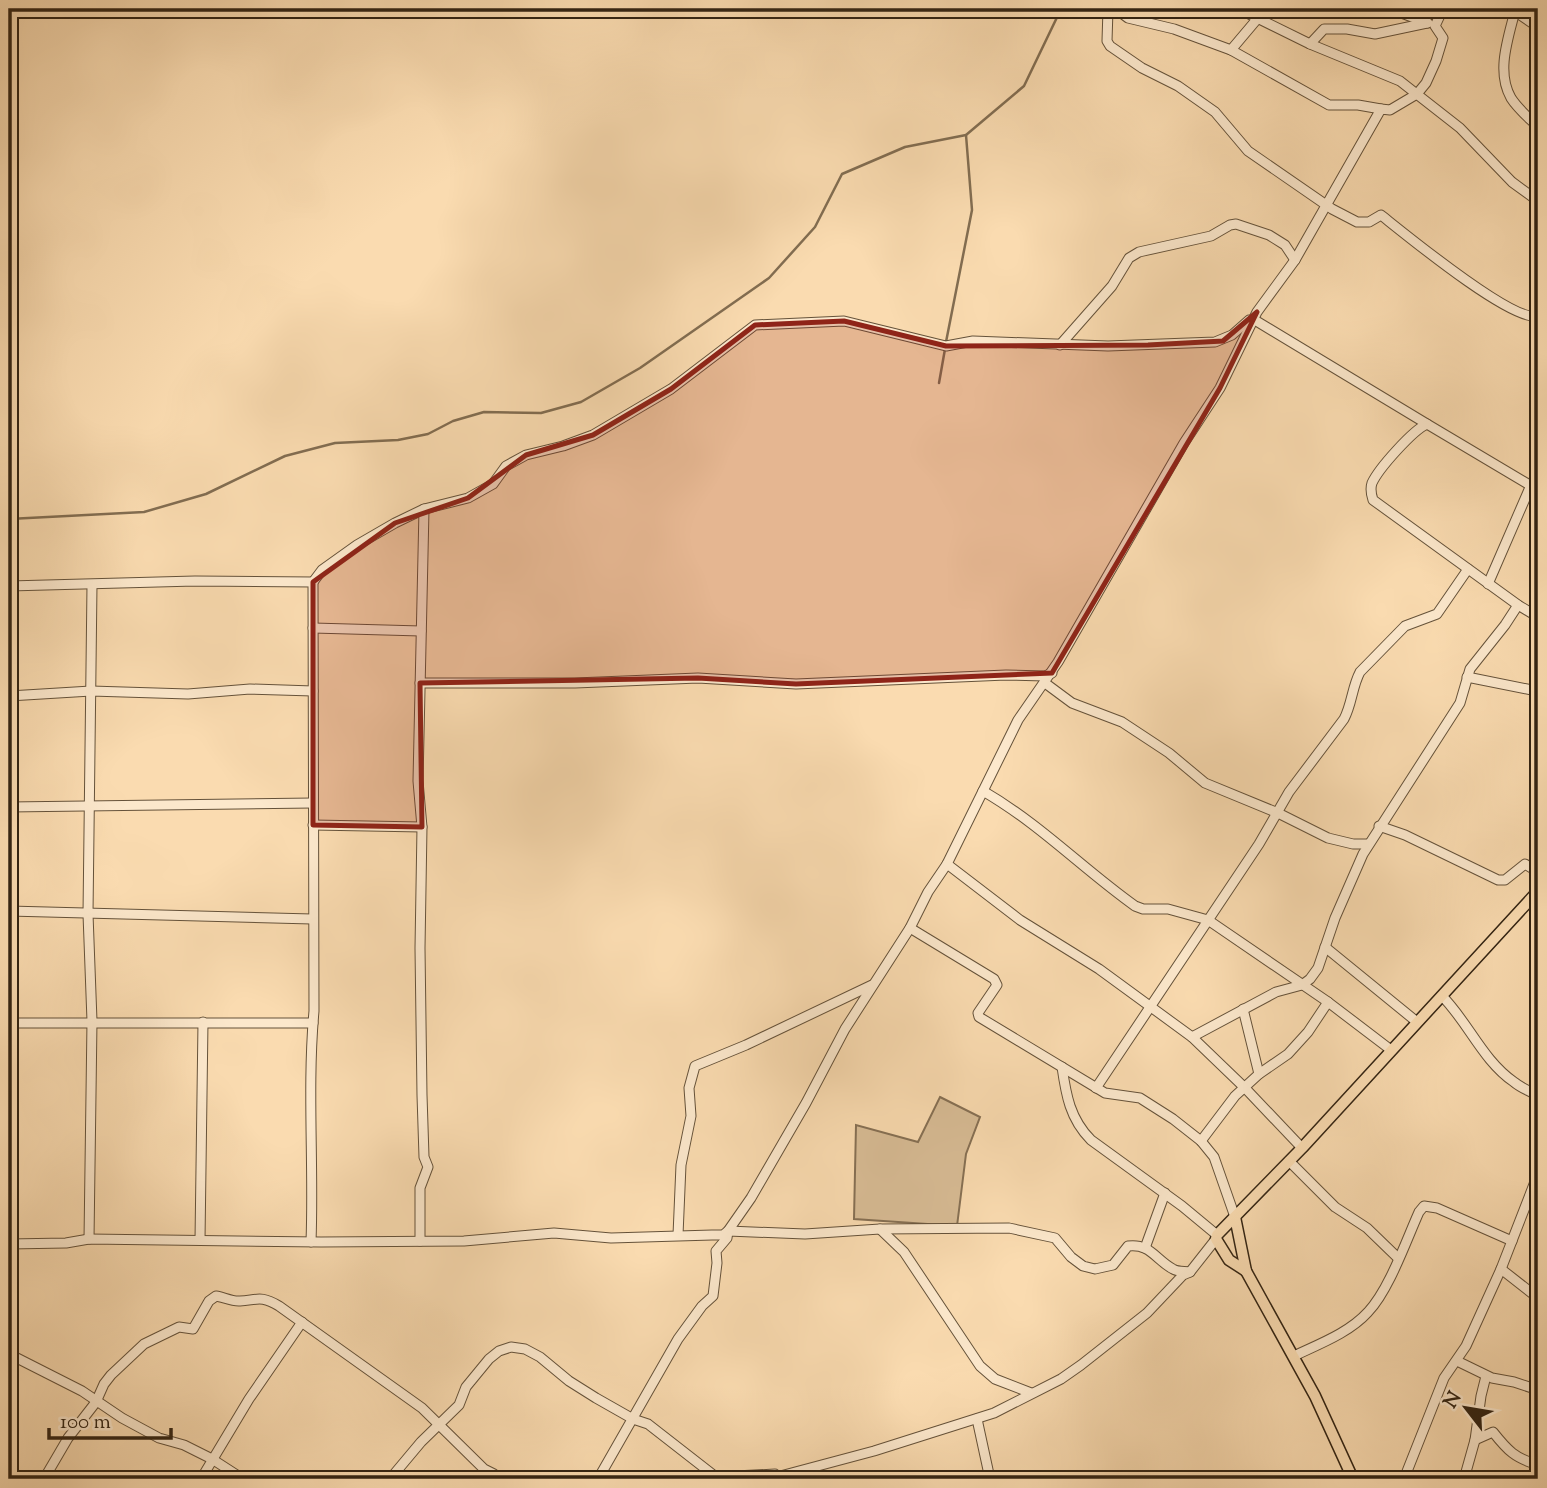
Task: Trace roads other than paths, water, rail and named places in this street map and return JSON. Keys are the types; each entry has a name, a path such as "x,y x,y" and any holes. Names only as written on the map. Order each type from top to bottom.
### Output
{"main road":[{"path":"1246,1271 1229,1260 1216,1237 1302,1148 1538,891"},
{"path":"1235,1217 1246,1271 1294,1356 1353,1479"}],"street":[{"path":"1108,9 1107,41 1110,46 1142,68 1178,86 1215,112 1248,151 1357,222 1369,222 1381,215 1485,294 1528,317 1538,316"},
{"path":"1115,9 1128,18 1174,29 1231,50 1329,105 1358,105 1390,110 1417,93 1426,83 1441,46 1442,33 1431,24 1391,9"},
{"path":"1239,9 1310,44 1400,81 1460,128 1512,183 1538,201"},
{"path":"1310,44 1324,29 1347,29 1376,34 1431,24 1443,9"},
{"path":"1538,27 1514,10 1504,56 1506,81 1511,98 1538,127"},
{"path":"1231,50 1258,18"},
{"path":"9,1252 9,1244 89,1240 464,1241 554,1233 611,1238 723,1235 728,1231 751,1198 833,1051 872,985 910,929 928,892 947,864 1018,720 1052,673 1184,443 1220,388 1255,315 1295,260 1381,109"},
{"path":"1060,345 1112,286 1129,258 1139,252 1211,236 1236,224 1269,235 1285,245 1295,260"},
{"path":"311,1242 313,1191 309,1062 313,1023 313,582 322,570 357,545 424,509 468,498 493,484 506,466 527,455 564,446 593,435 671,389 755,325 844,321 946,346 973,341 1060,345 1215,342 1232,335 1255,315"},
{"path":"1255,315 1427,424 1534,487"},
{"path":"1427,424 1418,429 1381,471 1370,491 1373,500 1518,606 1538,617"},
{"path":"1488,584 1534,487 1538,473"},
{"path":"420,1241 420,1188 428,1167 424,1157 422,1095 422,827 418,781 424,509"},
{"path":"1096,1088 1300,776 1344,719 1356,681 1366,665 1405,626 1437,614 1468,569"},
{"path":"9,586 195,581 313,582"},
{"path":"89,1240 92,1021 88,914 92,585"},
{"path":"1192,1037 1276,992 1302,985 1318,968 1342,900 1368,844 1460,703 1470,669 1518,606"},
{"path":"313,628 421,631"},
{"path":"420,683 575,683 698,678 796,684 1006,675 1045,676 1052,673"},
{"path":"1467,677 1532,690 1538,697"},
{"path":"1045,683 1072,703 1122,722 1169,753 1205,783 1278,813 1328,838 1353,844 1368,844"},
{"path":"9,696 91,691 188,694 250,690 313,691"},
{"path":"983,791 1067,850 1135,906 1143,909 1168,909 1208,920 1328,1002 1391,1050"},
{"path":"9,807 313,803"},
{"path":"313,825 422,827"},
{"path":"1378,826 1405,835 1498,880 1505,880 1525,864 1538,872"},
{"path":"947,864 1020,920 1099,969 1192,1037 1302,1148"},
{"path":"9,911 312,919"},
{"path":"910,929 994,979 997,985 978,1013 979,1017 1096,1088 1115,1096 1140,1098 1150,1103 1201,1141 1222,1175 1235,1217"},
{"path":"1325,947 1417,1023"},
{"path":"678,1236 681,1165 691,1116 689,1088 695,1066 746,1045 872,985"},
{"path":"1443,996 1490,1058 1512,1082 1538,1096"},
{"path":"1201,1141 1236,1096 1259,1074 1288,1054 1308,1032 1328,1002"},
{"path":"1243,1009 1259,1074"},
{"path":"200,1240 203,1022"},
{"path":"9,1023 313,1023"},
{"path":"769,1479 792,1476 977,1419 1061,1379 1147,1313 1183,1275 1190,1272 1216,1237 1165,1193 1081,1130 1067,1099 1062,1067"},
{"path":"1289,1161 1335,1207 1367,1228 1398,1258"},
{"path":"1404,1479 1444,1378 1466,1346 1535,1193 1538,1174"},
{"path":"1145,1248 1165,1193"},
{"path":"1294,1356 1353,1326 1367,1314 1381,1293 1424,1206 1437,1208 1512,1241"},
{"path":"728,1231 814,1234 880,1229 1009,1228 1051,1236 1076,1262 1094,1269 1113,1265 1128,1246 1138,1245 1174,1270 1190,1272"},
{"path":"880,1229 904,1252 980,1366 995,1379 1031,1393"},
{"path":"598,1479 678,1339 702,1306 713,1296 717,1263 715,1252 727,1238 728,1231"},
{"path":"1501,1269 1538,1298"},
{"path":"44,1479 111,1375 139,1348 179,1328 193,1329 209,1301 216,1296 240,1301 247,1298 269,1300 302,1321 422,1408 487,1471 494,1474 496,1479"},
{"path":"201,1479 302,1321"},
{"path":"390,1479 421,1441 459,1405 466,1387 489,1359 499,1351 511,1347 525,1349 540,1357 569,1381 633,1419 648,1424 716,1477 792,1476"},
{"path":"9,1354 82,1391 159,1438 184,1444 212,1458 243,1479"},
{"path":"1457,1361 1486,1376 1538,1390"},
{"path":"1464,1479 1475,1440 1486,1376"},
{"path":"977,1419 990,1479"},
{"path":"1475,1440 1493,1432 1519,1459 1538,1465"}],"waterway":[{"path":"9,519 144,512 206,494 285,456 335,443 398,440 428,434 453,421 484,412 541,413 581,402 640,368 769,278 815,227 842,174 905,147 966,135 1024,86 1061,9"},
{"path":"946,342 972,210 966,135"},
{"path":"939,383 945,349"}]}
